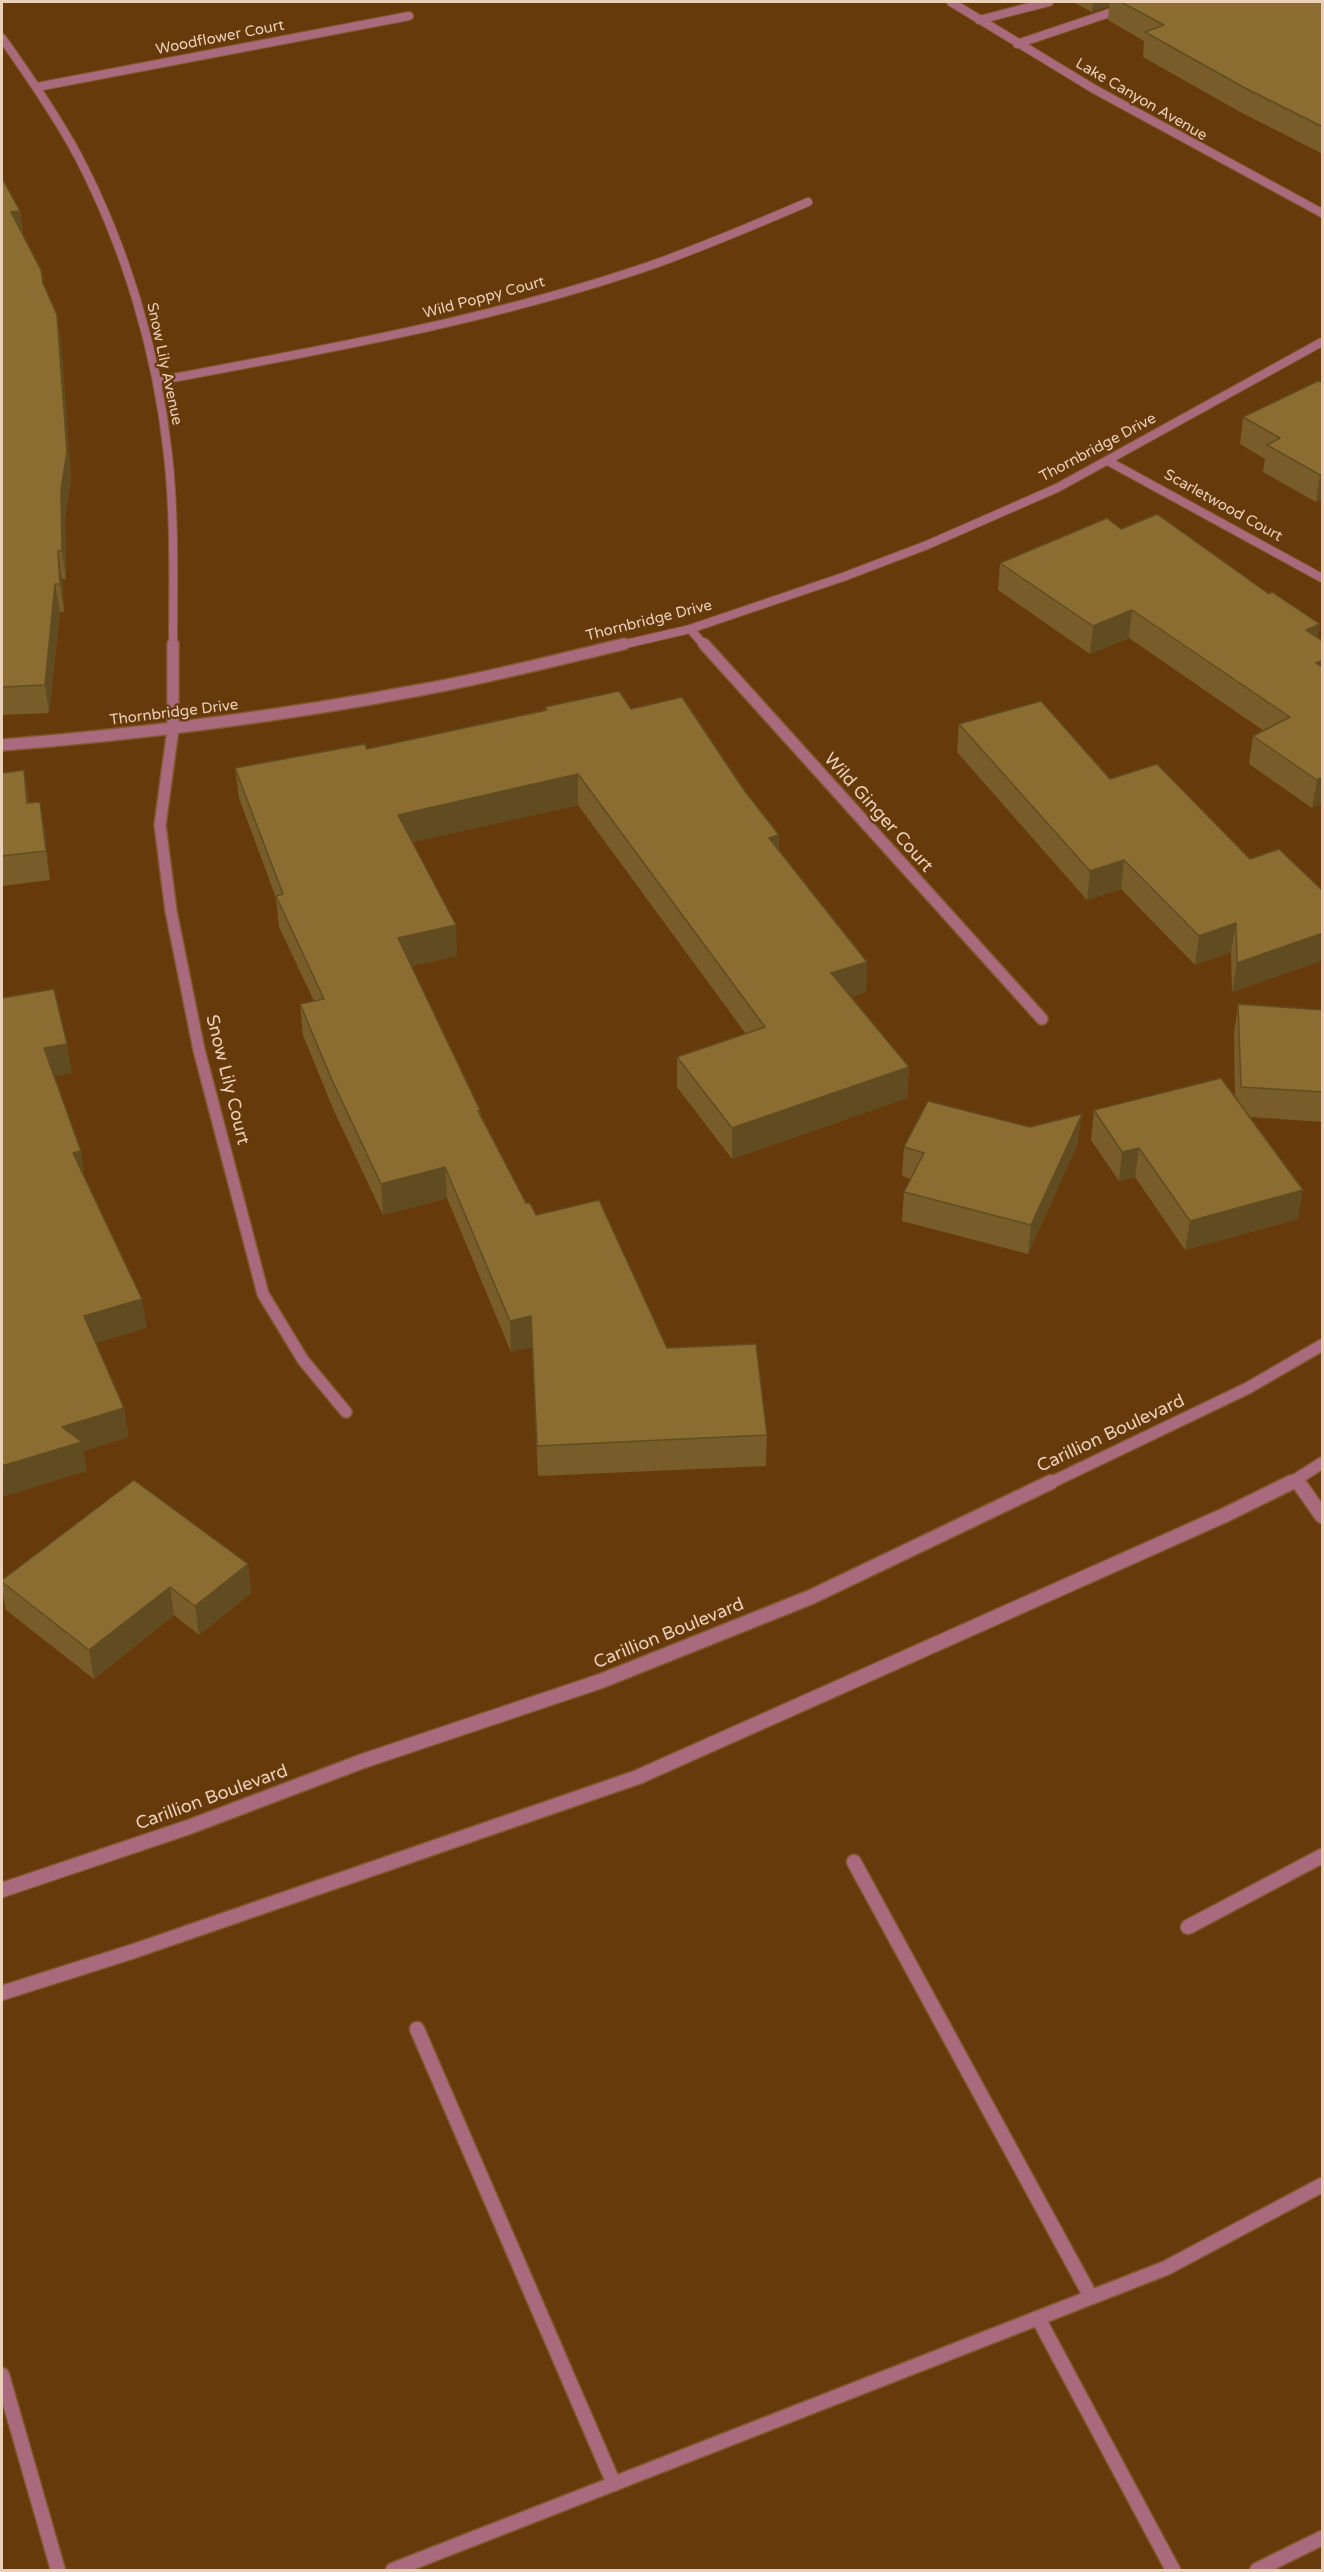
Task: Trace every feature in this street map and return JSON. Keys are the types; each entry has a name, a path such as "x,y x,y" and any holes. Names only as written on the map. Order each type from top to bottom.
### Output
{"street":[{"name":"Lake Canyon Avenue","path":"951,2 1017,44 1202,150 1323,213"},
{"path":"979,20 1049,2"},
{"path":"1017,44 1142,2"},
{"name":"Woodflower Court","path":"37,87 409,16"},
{"name":"Snow Lily Avenue","path":"2,38 37,87 78,156 112,229 139,308 157,381 168,454 173,518 173,729"},
{"name":"Wild Poppy Court","path":"157,381 353,345 564,291 720,241 808,202"},
{"name":"Thornbridge Drive","path":"2,745 173,729 422,690 690,629 843,577 927,545 1057,488 1323,342"},
{"name":"Scarletwood Court","path":"1108,461 1323,578"},
{"name":"Wild Ginger Court","path":"690,629 1042,1019"},
{"name":"Snow Lily Court","path":"173,729 160,825 171,911 199,1050 263,1294 303,1360 346,1412"},
{"name":"Carillion Boulevard","path":"2,1890 189,1827 363,1761 601,1681 811,1597 1248,1388 1323,1345"},
{"path":"2,1994 134,1951 638,1777 1225,1515 1296,1480 1323,1463"},
{"path":"1296,1480 1323,1516"},
{"path":"1188,1927 1323,1856"},
{"path":"854,1862 1090,2297"},
{"path":"417,2029 614,2484"},
{"path":"393,2571 1166,2268 1323,2185"},
{"path":"1038,2318 1173,2571"},
{"path":"2,2375 58,2571"},
{"path":"1257,2571 1323,2538"}],"building":[{"path":"1121,2 1323,2 1323,127 1245,88 1145,32 1164,25"},
{"path":"2,178 20,211 11,212 41,270 43,283 57,315 67,451 61,490 62,551 58,551 60,584 55,584 45,685 2,687"},
{"path":"1318,381 1323,381 1323,473 1320,475 1267,445 1280,438 1243,417"},
{"path":"1157,514 1269,594 1272,592 1320,624 1306,630 1323,641 1323,660 1316,663 1323,667 1323,777 1317,780 1253,736 1290,717 1132,610 1093,626 1000,563 1107,518 1121,529"},
{"path":"619,691 631,709 682,697 744,790 779,835 769,838 867,962 831,973 909,1067 732,1128 677,1057 765,1027 578,774 398,815 456,925 398,938 480,1110 478,1111 526,1203 530,1203 536,1215 599,1200 667,1348 756,1344 767,1435 537,1446 531,1316 510,1321 445,1167 381,1184 332,1080 300,1004 324,999 276,896 283,894 235,768 365,744 367,749 547,710 545,707"},
{"path":"1041,701 1110,779 1157,764 1250,859 1279,849 1323,891 1323,933 1237,963 1236,923 1199,936 1124,860 1090,871 959,724"},
{"path":"24,770 27,803 40,802 46,851 2,856 2,773"},
{"path":"54,989 67,1044 44,1048 81,1151 73,1153 142,1299 84,1316 124,1408 62,1427 82,1442 2,1466 2,998"},
{"path":"1238,1004 1323,1010 1323,1092 1241,1087"},
{"path":"1221,1078 1303,1190 1190,1221 1139,1148 1122,1152 1094,1110"},
{"path":"928,1101 1030,1127 1082,1114 1031,1225 904,1192 924,1153 904,1147"},
{"path":"134,1480 248,1564 195,1606 170,1587 89,1650 2,1580"}]}
